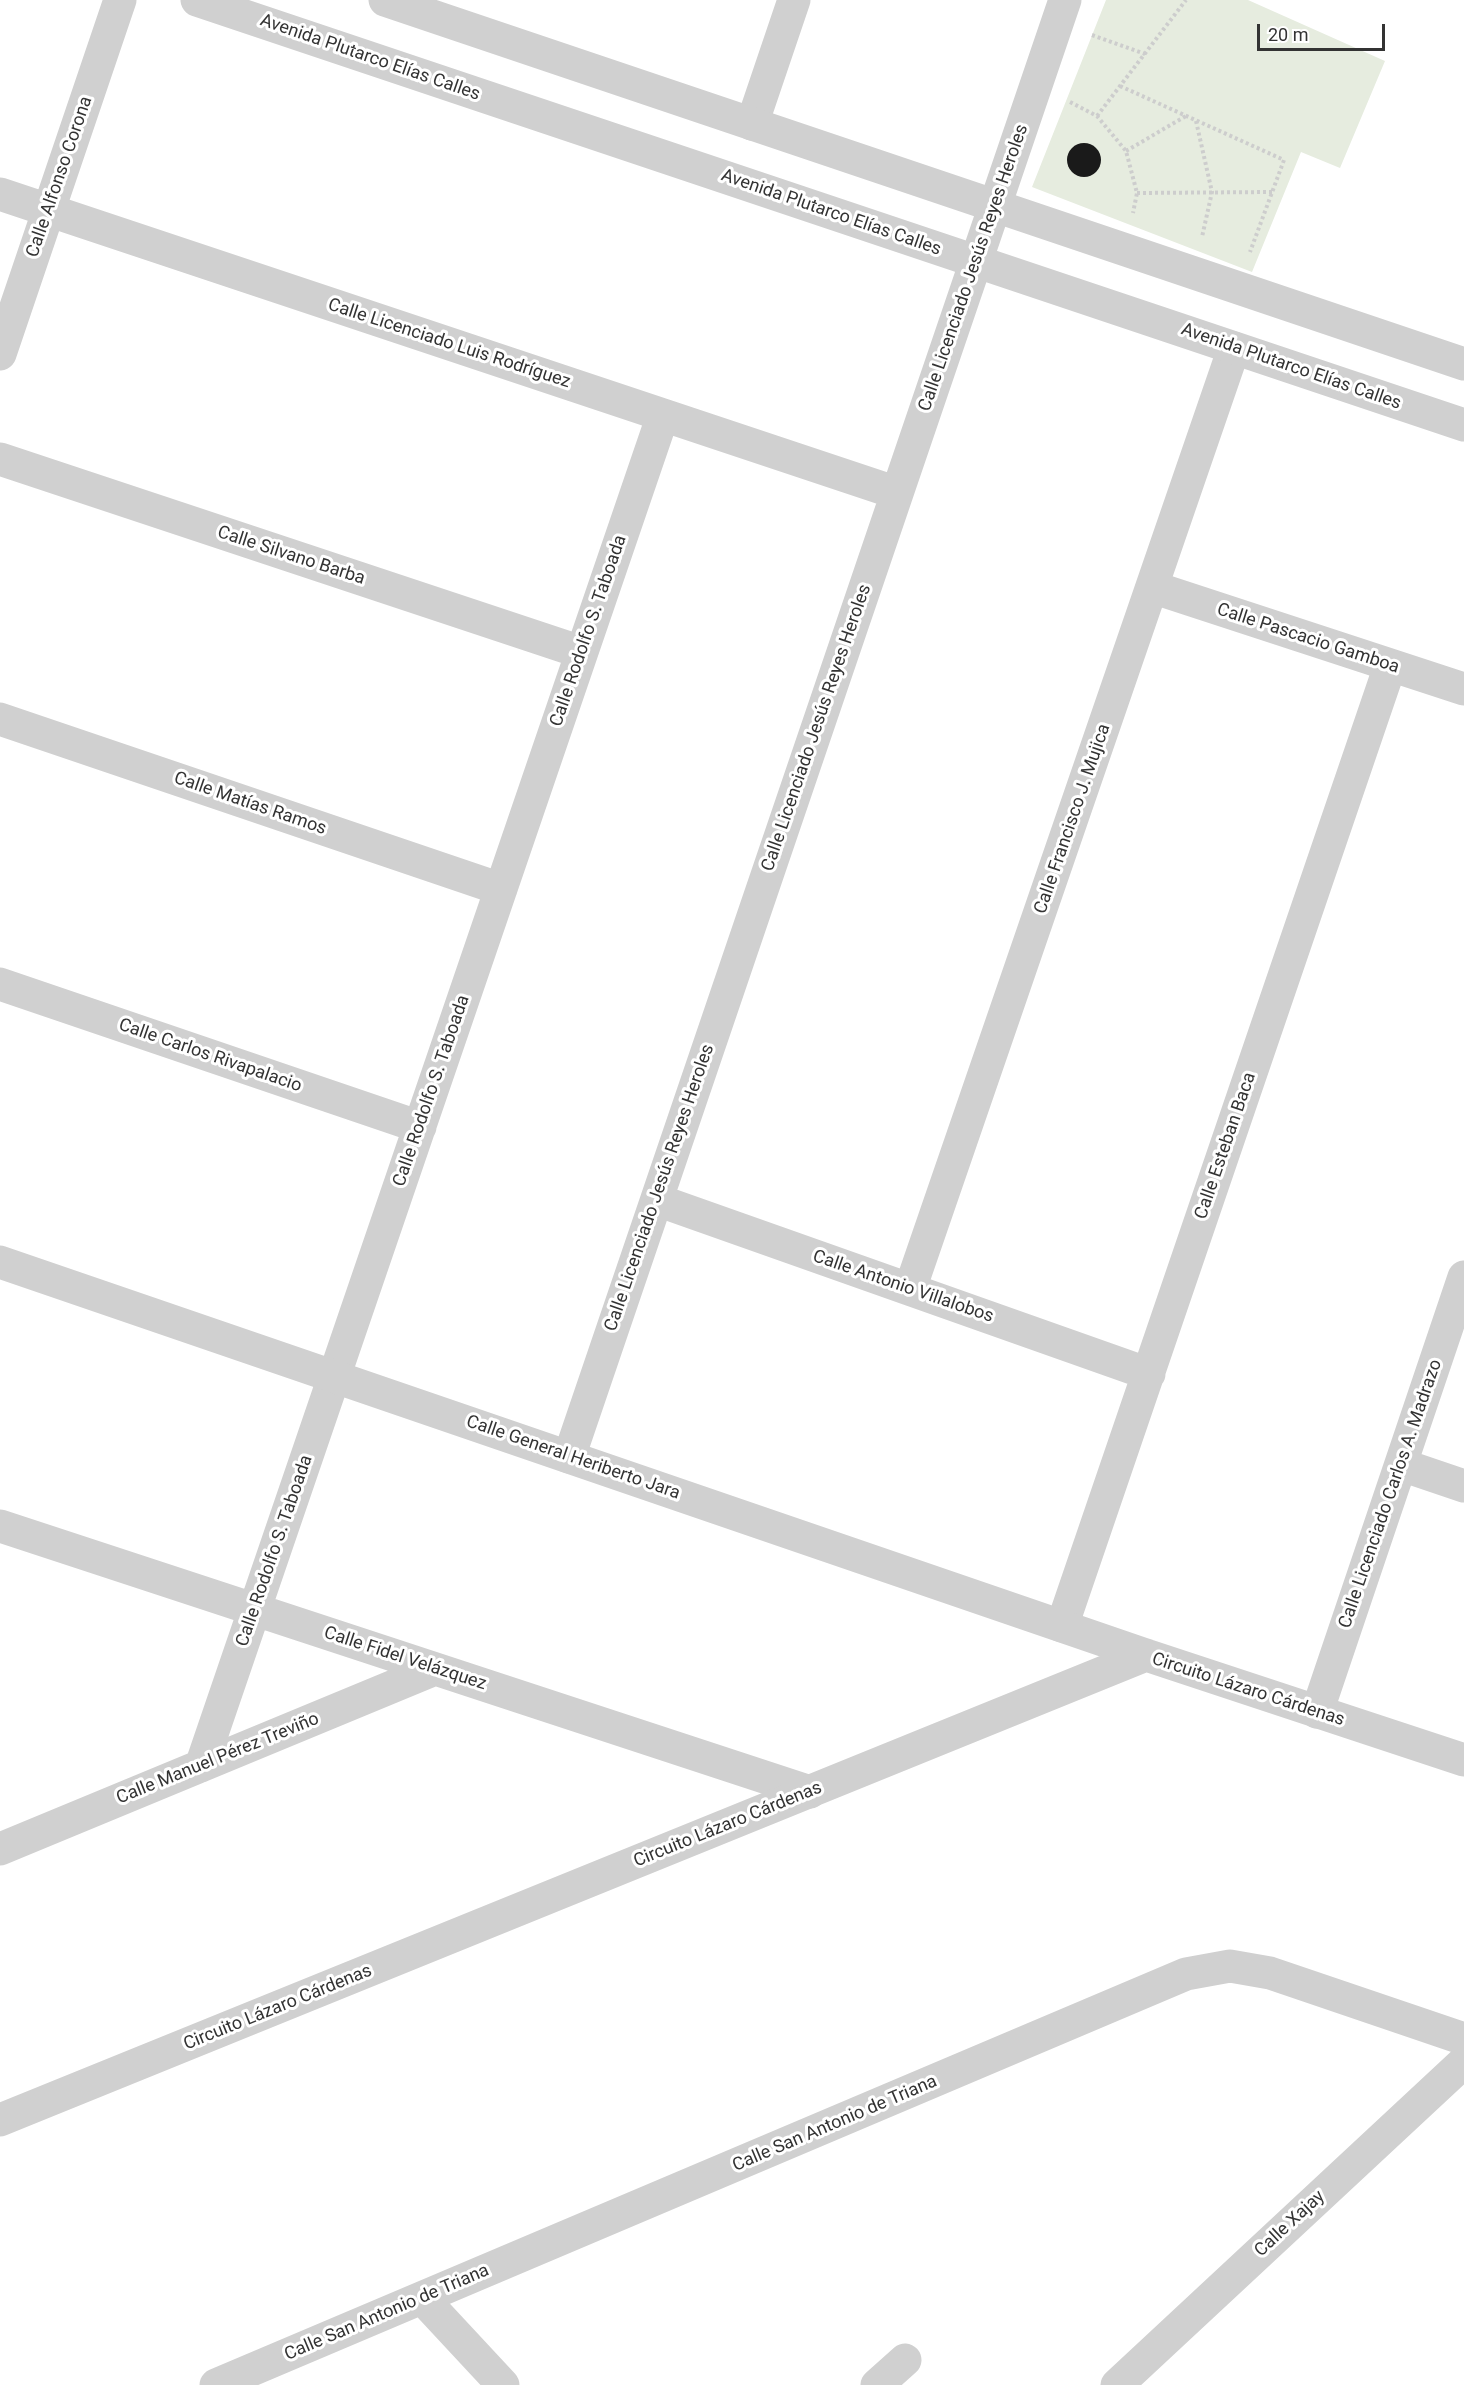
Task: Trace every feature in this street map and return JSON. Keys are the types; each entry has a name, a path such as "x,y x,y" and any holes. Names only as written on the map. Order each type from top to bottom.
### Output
{"street":[{"name":"Calle Alfonso Corona","path":"0,354 120,0"},
{"name":"Avenida Plutarco Elías Calles","path":"197,0 1464,425"},
{"path":"386,0 1464,364"},
{"path":"752,124 794,0"},
{"name":"Calle Licenciado Jesús Reyes Heroles","path":"569,1457 1062,11"},
{"name":"Calle Licenciado Luis Rodríguez","path":"0,194 897,493"},
{"name":"Calle Francisco J. Mujica","path":"910,1289 1234,348"},
{"name":"Calle Rodolfo S. Taboada","path":"201,1766 663,415"},
{"name":"Calle Silvano Barba","path":"0,459 581,652"},
{"name":"Calle Pascacio Gamboa","path":"1152,587 1464,689"},
{"name":"Calle Esteban Baca","path":"1062,1626 1390,666"},
{"name":"Calle Matías Ramos","path":"0,719 501,889"},
{"name":"Calle Carlos Rivapalacio","path":"0,984 420,1127"},
{"name":"Calle Antonio Villalobos","path":"657,1200 1149,1374"},
{"name":"Calle General Heriberto Jara","path":"0,1262 1146,1655"},
{"name":"Calle Licenciado Carlos A. Madrazo","path":"1317,1712 1464,1277"},
{"path":"1402,1466 1464,1486"},
{"name":"Calle Fidel Velázquez","path":"0,1526 810,1792"},
{"name":"Circuito Lázaro Cárdenas","path":"0,2120 1146,1655 1464,1760"},
{"name":"Calle Manuel Pérez Treviño","path":"0,1849 435,1669"},
{"name":"Calle San Antonio de Triana","path":"216,2385 1186,1974 1230,1966 1270,1972 1464,2038"},
{"name":"Calle Xajay","path":"1134,2379 1464,2062"},
{"path":"423,2299 503,2385"},
{"path":"877,2385 905,2360"}],"path":[{"path":"1097,116 1186,0"},
{"path":"1062,11 1145,54"},
{"path":"1037,85 1097,116 1126,151 1137,193 1124,249"},
{"path":"1120,86 1284,160 1237,287"},
{"path":"1126,151 1186,116"},
{"path":"1195,272 1212,192 1196,120"},
{"path":"1137,193 1272,192"}],"shaded area":[{"path":"1106,0 1248,0 1385,61 1340,168 1301,152 1252,272 1032,187"}],"building":[{"path":"1084,143 1096,148 1101,160 1096,172 1084,177 1072,172 1067,160 1072,148"}]}
